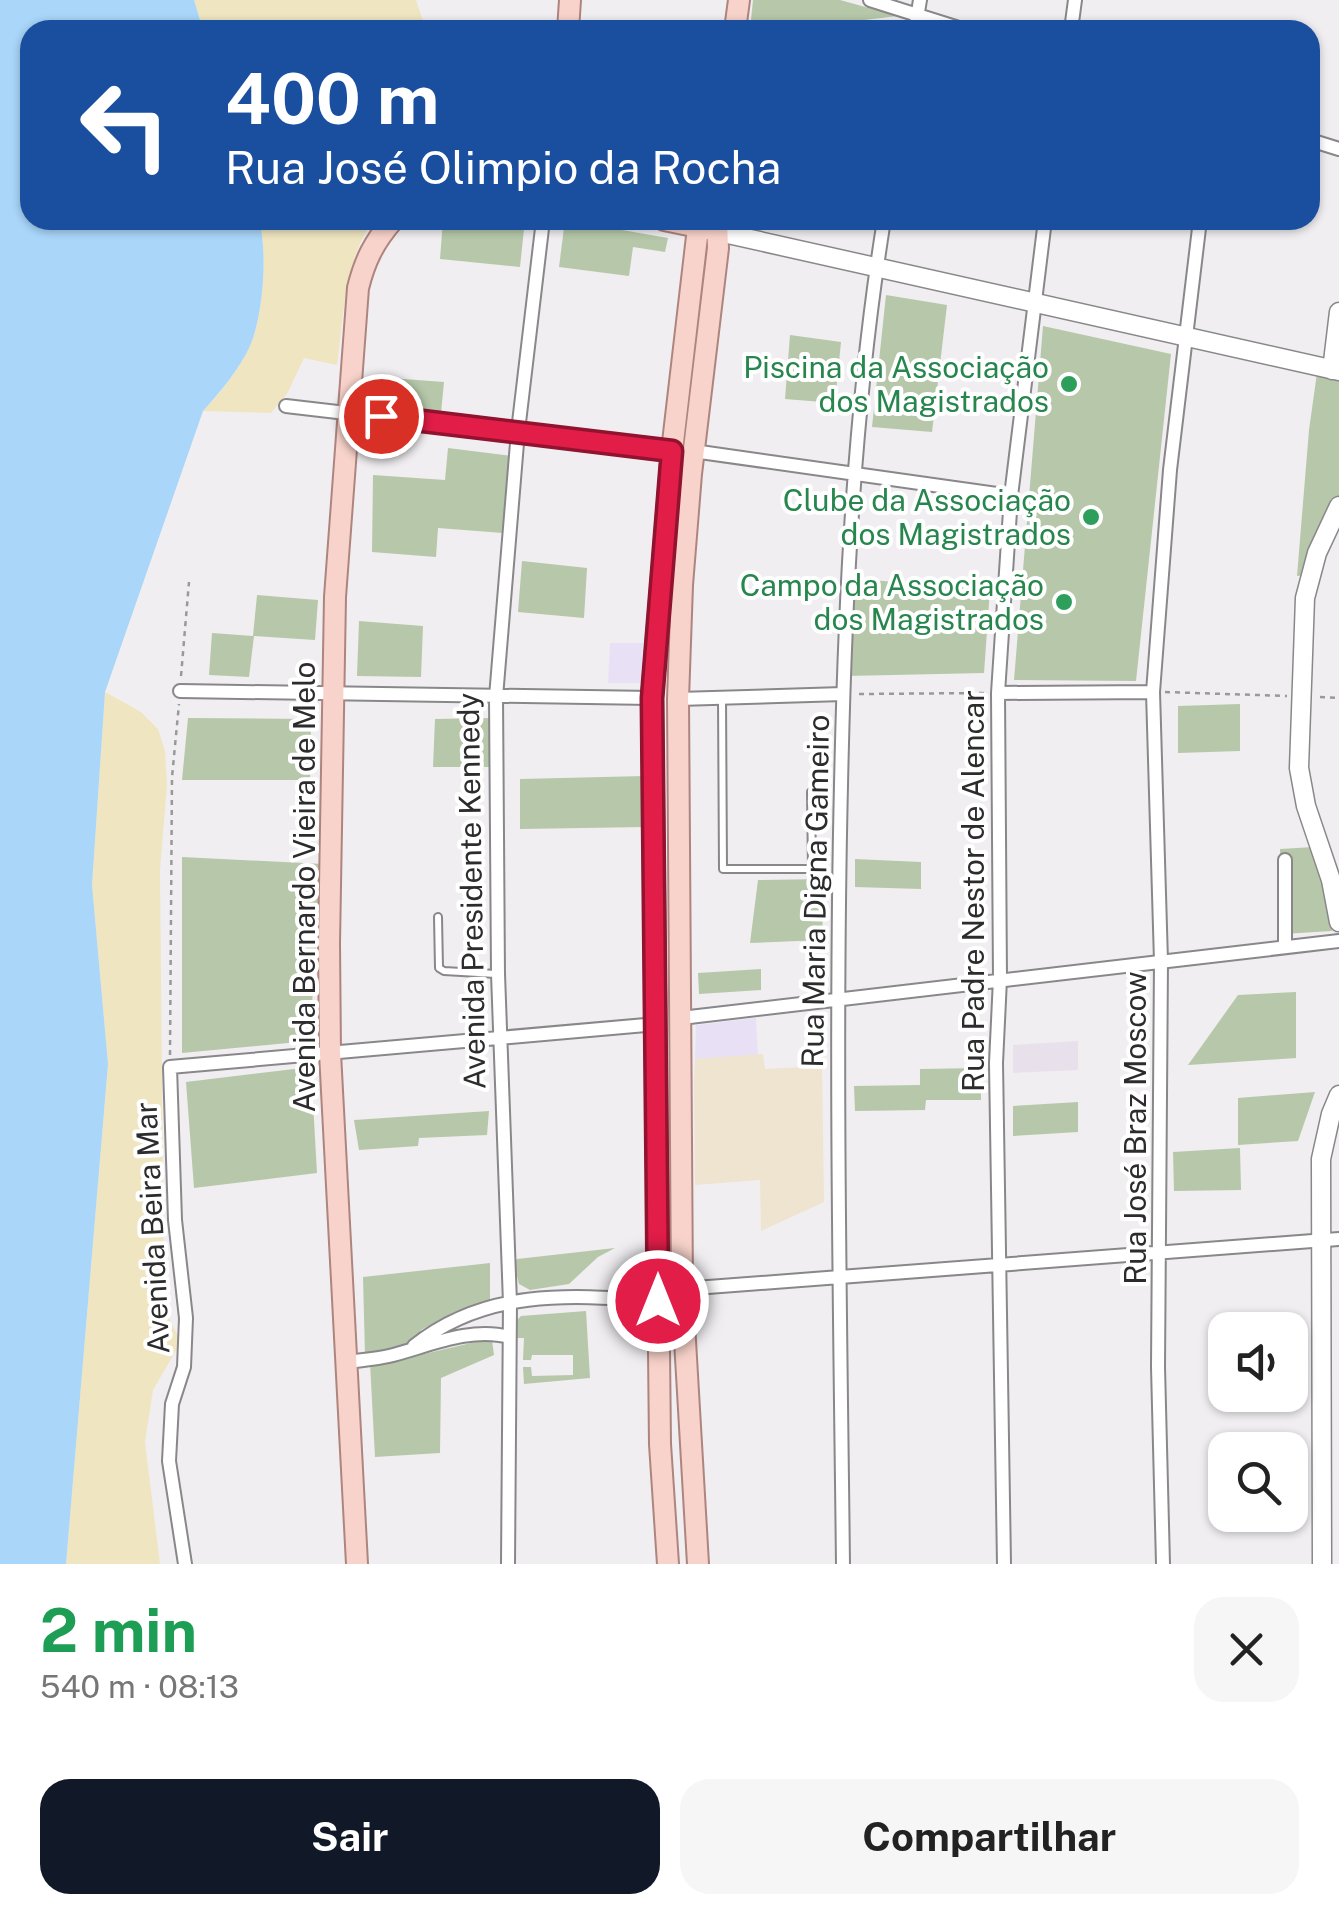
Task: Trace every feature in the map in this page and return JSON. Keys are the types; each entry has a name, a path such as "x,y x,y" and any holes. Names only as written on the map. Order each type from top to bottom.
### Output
{"main road":[{"name":"Avenida Bernardo Vieira de Melo","path":"357,1564 330,1052 332,694 358,288 364,264 384,230"},
{"path":"711,230 1186,334 1335,371 1339,312"},
{"path":"668,1564 660,1444 652,698 672,451 711,230"},
{"path":"698,1564 682,1289 678,699 682,585 711,230"},
{"path":"1339,506 1317,553 1305,598 1299,768 1332,880 1339,922"},
{"path":"654,871 679,871"},
{"path":"1322,1564 1319,1240 1323,1142 1339,1096"}],"street":[{"path":"870,0 919,7 944,20"},
{"name":"Avenida Presidente Kennedy","path":"508,1564 510,1303 498,974 496,697 518,432 542,230"},
{"name":"Rua Maria Digna Gameiro","path":"844,1564 836,998 843,694 854,472 882,230"},
{"name":"Rua Padre Nestor de Alencar","path":"1004,1564 996,1063 1000,980 998,693 1011,496 1044,230"},
{"name":"Rua José Braz Moscow","path":"1162,1564 1158,1251 1161,961 1153,692 1170,470 1199,230"},
{"path":"286,406 672,451"},
{"path":"694,452 1011,496"},
{"path":"180,691 652,698"},
{"path":"998,693 1153,692"},
{"path":"678,699 843,694"},
{"path":"1285,860 1285,945"},
{"path":"681,1018 1339,941"},
{"path":"170,1067 657,1024"},
{"name":"Avenida Beira Mar","path":"170,1067 174,1220 186,1318 184,1367 172,1404 169,1461 185,1564"},
{"path":"682,1289 1339,1239"},
{"path":"348,1362 386,1357 414,1346 462,1315 496,1304 571,1296 658,1301"},
{"path":"414,1346 485,1334 509,1337"}],"lane":[{"path":"722,697 723,869 812,869 811,792"},
{"path":"438,917 439,968 498,974"}],"path":[{"path":"170,1067 172,777 190,582"},
{"path":"1153,692 1339,698"},
{"path":"843,694 998,693"}],"shaded area":[{"path":"610,643 643,643 641,683 608,683"},
{"path":"756,1018 758,1055 695,1059 696,1025"},
{"path":"1078,1041 1078,1070 1013,1073 1013,1045"},
{"path":"763,1054 765,1069 822,1066 824,1202 761,1231 760,1180 695,1185 694,1084 695,1059"}],"green space":[{"path":"753,0 840,0 898,16 864,20 751,20"},
{"path":"442,230 524,230 520,267 440,259"},
{"path":"564,230 622,230 668,238 665,252 633,247 629,276 559,267"},
{"path":"886,295 947,305 932,432 872,427"},
{"name":"Clube da Associação dos Magistrados","path":"1043,326 1171,354 1136,681 1014,680"},
{"path":"790,335 841,342 835,403 785,399"},
{"path":"1317,373 1339,378 1339,507 1307,575 1297,576 1309,430"},
{"path":"377,377 444,382 441,413 379,407 375,400"},
{"path":"448,448 512,456 503,533 438,528 436,557 372,552 373,475 445,480"},
{"path":"522,561 587,568 584,618 518,612"},
{"path":"856,579 990,589 984,673 846,676 849,595 855,595"},
{"path":"257,595 318,600 315,640 254,636 249,677 209,675 212,633 253,636"},
{"path":"359,621 423,626 421,677 357,676"},
{"path":"1240,704 1240,751 1178,753 1178,706"},
{"path":"188,718 311,719 310,780 182,780"},
{"path":"493,718 492,767 433,767 435,719"},
{"path":"645,776 645,827 520,829 520,779"},
{"path":"1313,847 1331,906 1332,931 1283,934 1280,849"},
{"path":"182,857 323,864 309,1041 182,1053"},
{"path":"855,859 921,862 921,889 855,887"},
{"path":"824,879 822,940 750,943 758,880"},
{"path":"761,969 761,990 699,994 698,973"},
{"path":"1296,992 1296,1058 1188,1065 1238,995"},
{"path":"311,1067 317,1173 194,1188 186,1082"},
{"path":"981,1068 981,1100 926,1100 925,1110 855,1111 854,1086 920,1085 920,1069"},
{"path":"1315,1092 1298,1141 1238,1145 1238,1098"},
{"path":"1078,1102 1078,1132 1013,1136 1013,1106"},
{"path":"489,1111 487,1135 419,1138 418,1146 359,1150 354,1120"},
{"path":"1240,1148 1241,1190 1174,1191 1173,1152"},
{"path":"615,1248 598,1257 569,1284 530,1290 519,1284 514,1263 517,1259"},
{"path":"490,1263 490,1302 456,1311 395,1350 365,1355 363,1277"},
{"path":"586,1311 590,1378 524,1384 523,1367 531,1367 532,1376 573,1375 573,1355 532,1355 531,1360 523,1360 524,1338 516,1338 516,1321 521,1316"},
{"path":"492,1340 494,1355 441,1378 440,1453 375,1457 370,1363"}],"sand":[{"path":"194,0 416,0 423,20 200,20"},
{"path":"261,230 367,230 351,271 337,365 304,358 287,394 271,413 203,411 235,372 254,333 264,266"},
{"path":"105,692 141,712 158,729 165,751 167,785 160,870 164,1300 181,1342 153,1390 145,1442 160,1564 66,1564 108,1064 92,885"}],"water":[{"path":"0,0 194,0 200,20 20,20 20,230 261,230 264,266 261,301 250,346 235,372 203,411 105,692 92,885 108,1064 66,1564 0,1564"}],"place":[{"name":"Piscina da Associação dos Magistrados","path":"1069,384"},
{"name":"Clube da Associação dos Magistrados","path":"1091,517"},
{"name":"Campo da Associação dos Magistrados","path":"1064,602"}],"route":[{"path":"381,416 672,451 652,698 658,1301"}]}
